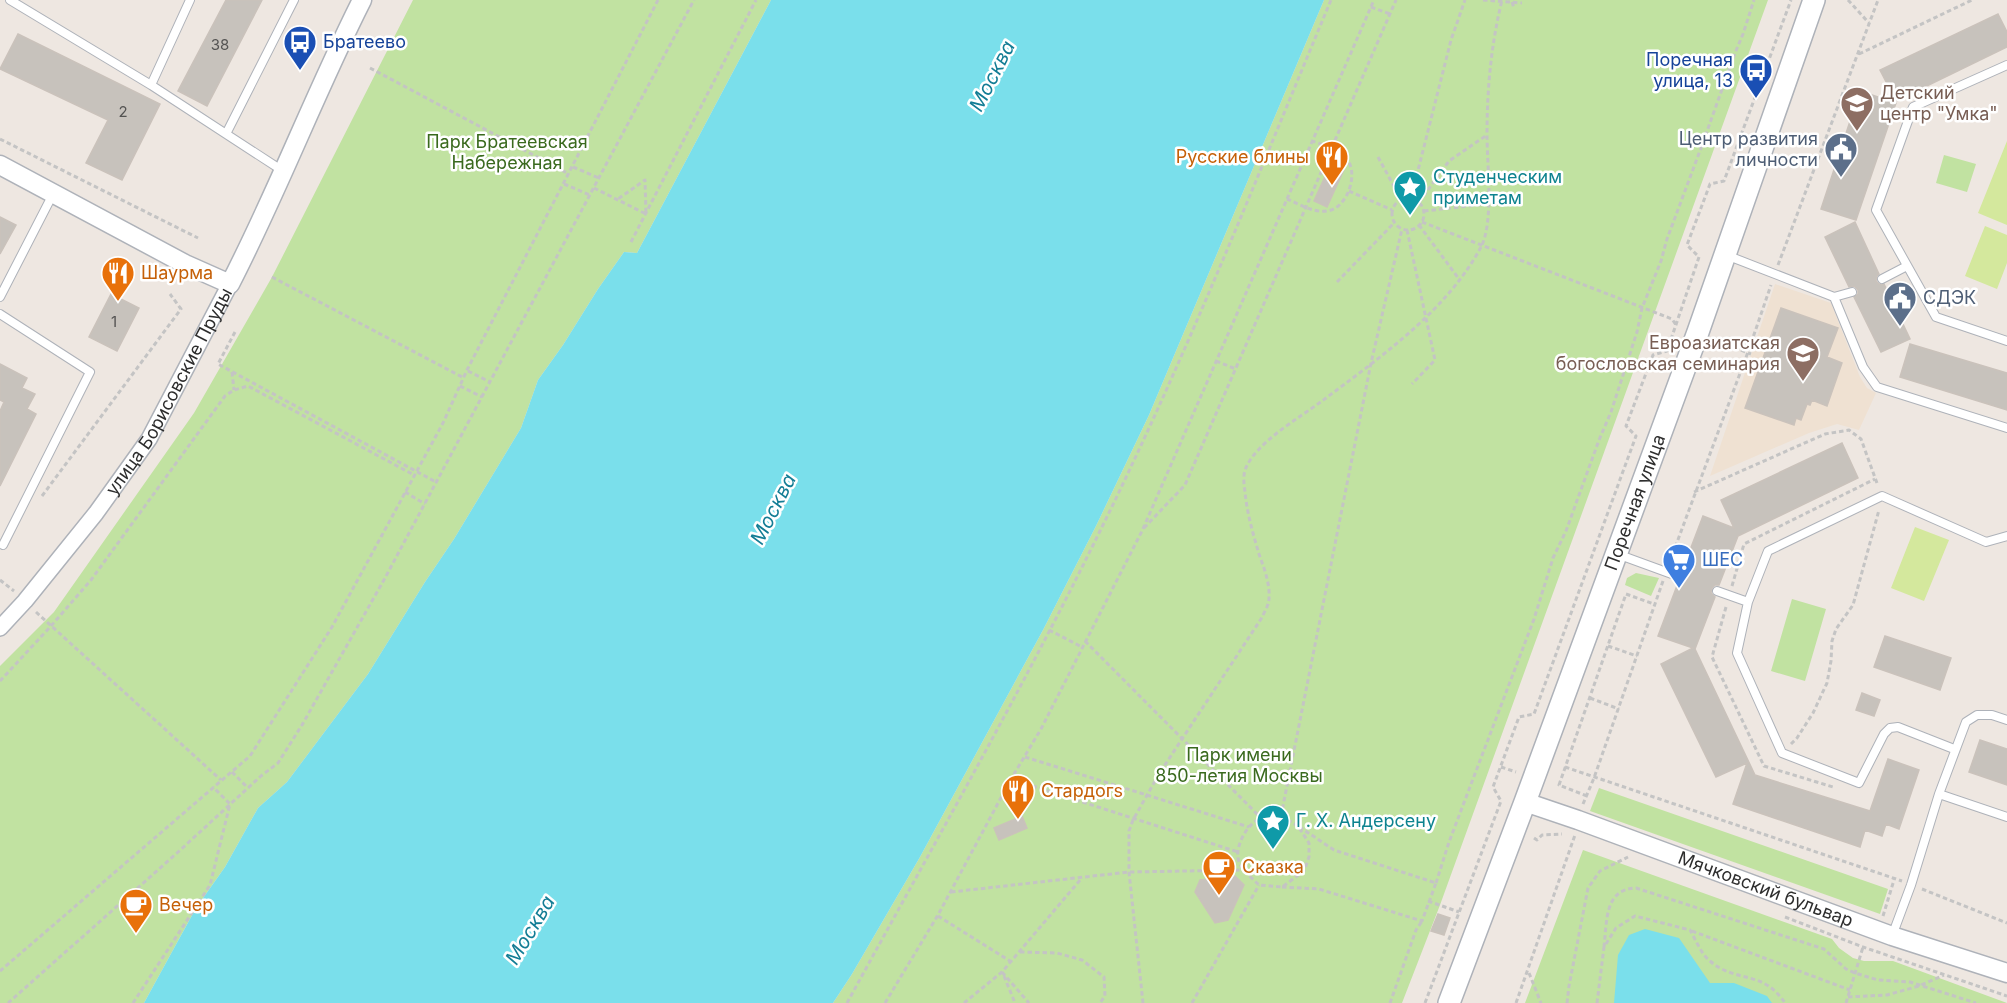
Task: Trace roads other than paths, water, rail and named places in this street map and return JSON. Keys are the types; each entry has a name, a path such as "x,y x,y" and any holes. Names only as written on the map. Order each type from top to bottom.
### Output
{"main road":[{"name":"Поречная улица","path":"1449,1003 1698,333 1814,0"}],"street":[{"name":"улица Борисовские Пруды","path":"0,628 25,601 96,513 148,439 230,284 328,69 363,0"},
{"path":"0,165 185,264 230,284"},
{"name":"Мячковский бульвар","path":"1525,802 1892,936 2007,974"}],"lane":[{"path":"10,0 151,85 283,171"},
{"path":"151,85 190,0"},
{"path":"226,134 294,0"},
{"path":"2007,65 1913,107 1876,210 1936,317 2007,340"},
{"path":"0,297 54,193"},
{"path":"1724,254 1834,297 1852,292"},
{"path":"1882,279 1907,266"},
{"path":"1834,297 1863,367 1877,387 2007,428"},
{"path":"0,314 90,372 3,545"},
{"path":"1954,749 1898,727 1890,728 1884,734 1859,783 1782,753 1737,653 1748,602 1767,551 1882,496 1986,542 2007,536"},
{"path":"1615,554 1680,577"},
{"path":"1717,591 1748,602"},
{"path":"1892,936 1911,885 1954,749 1966,722 1977,715 1992,715 2007,720"},
{"path":"1939,794 2007,817"}],"water":[{"name":"Москва","path":"771,0 1324,0 1149,415 1096,526 1043,630 920,857 852,974 833,1003 144,1003 196,908 225,867 258,808 287,782 368,674 454,539 521,428 538,380 624,252 637,253"},
{"path":"1645,929 1679,938 1710,983 1734,983 1767,996 1772,1003 1614,1003 1618,955 1629,935"}],"place":[{"name":"Братеево","path":"300,71"},
{"name":"Поречная улица, 13","path":"1756,99"},
{"name":"Детский центр \"Умка\"","path":"1857,132"},
{"name":"Центр развития личности","path":"1841,178"},
{"name":"Русские блины","path":"1332,186"},
{"name":"Студенческим приметам","path":"1410,216"},
{"name":"Шаурма","path":"118,302"},
{"name":"СДЭК","path":"1900,327"},
{"name":"Евроазиатская богословская семинария","path":"1803,382"},
{"name":"ШЕС","path":"1679,589"},
{"name":"Стардогs","path":"1018,820"},
{"name":"Г. Х. Андерсену","path":"1273,850"},
{"name":"Сказка","path":"1219,896"},
{"name":"Вечер","path":"136,934"}],"park label":[{"name":"Парк Братеевская Набережная","path":"507,152"},
{"name":"Парк имени 850-летия Москвы","path":"1239,765"}]}
